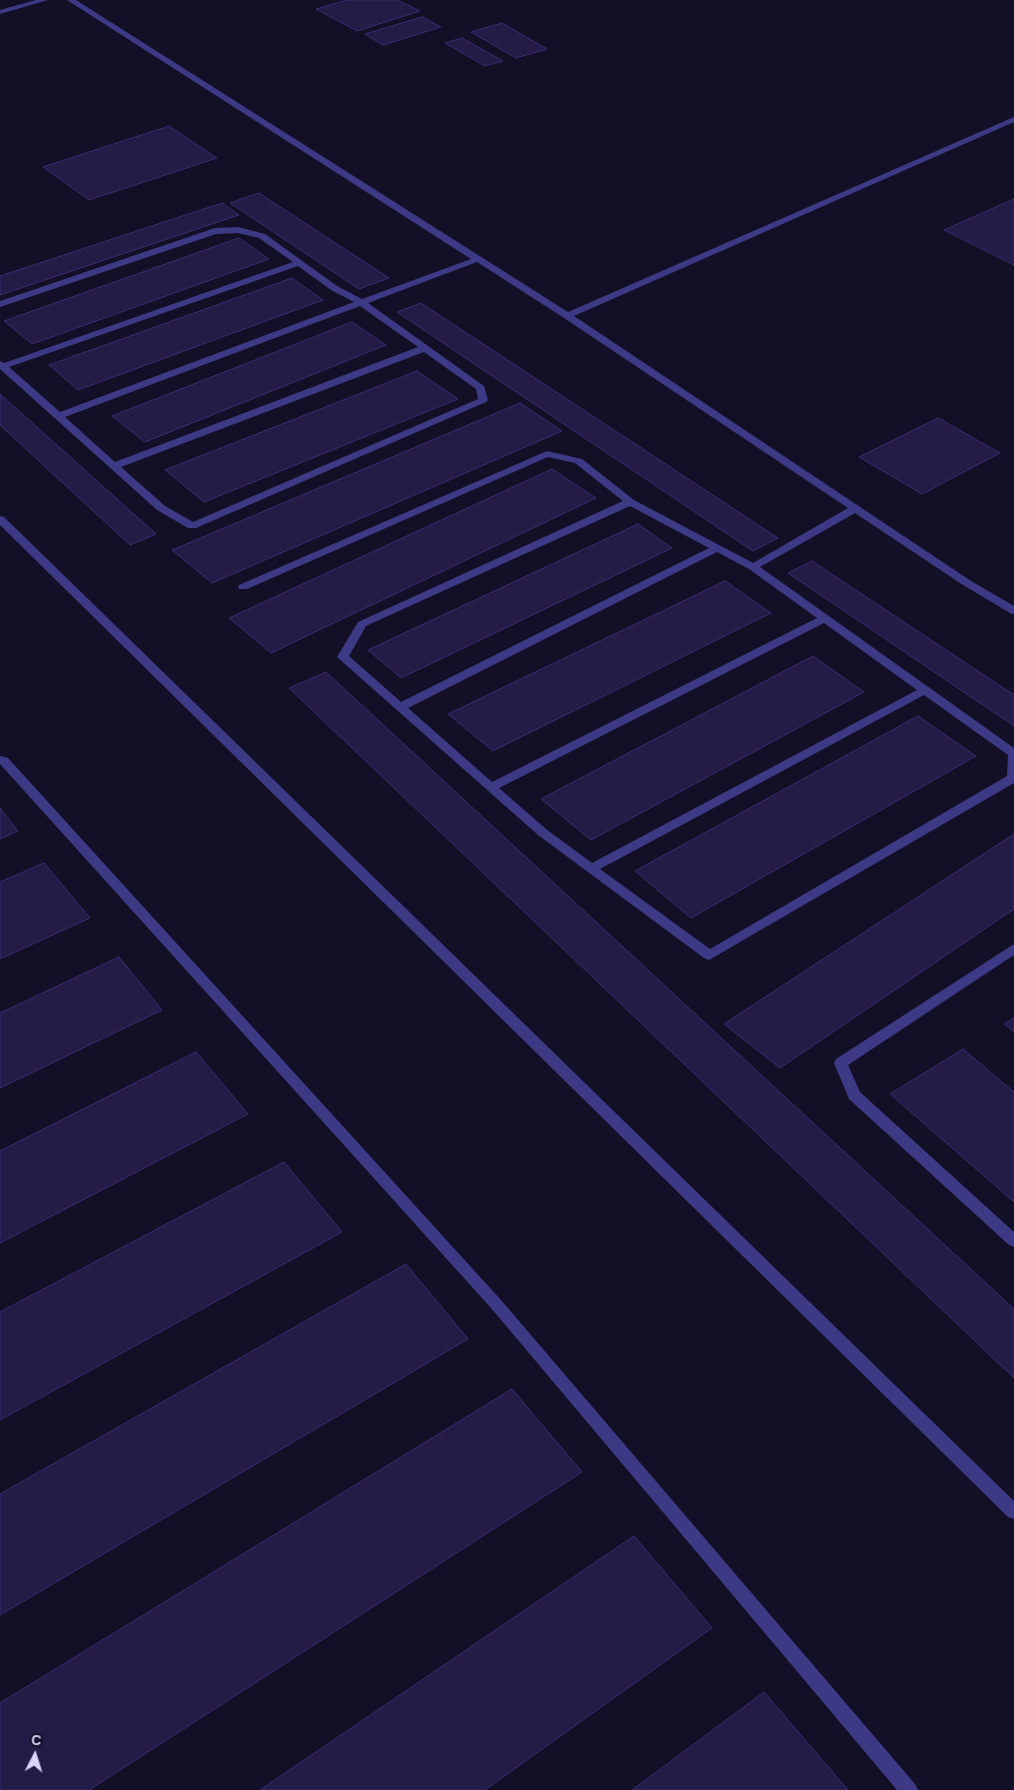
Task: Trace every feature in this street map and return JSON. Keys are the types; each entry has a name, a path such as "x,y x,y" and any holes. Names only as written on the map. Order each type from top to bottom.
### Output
{"street":[{"path":"0,12 44,0"},
{"path":"71,0 567,316 967,583 1014,611"},
{"path":"567,316 1014,119"},
{"path":"0,304 215,231 238,230 262,236 334,288 362,303 481,388 483,400 192,526 161,508 1,365 299,263"},
{"path":"58,416 478,259"},
{"path":"114,466 425,348"},
{"path":"243,587 547,454 578,461 630,502 753,568 1014,754 1013,778 709,955 542,832 343,657 362,624 630,502"},
{"path":"753,568 855,508"},
{"path":"0,519 1014,1512"},
{"path":"400,707 717,548"},
{"path":"491,787 825,618"},
{"path":"592,868 925,690"},
{"path":"0,760 4,761 496,1304 909,1790"},
{"path":"1014,949 841,1063 854,1095 1014,1241"}],"building":[{"path":"347,0 397,0 420,11 357,31 316,9"},
{"path":"422,17 441,27 383,45 365,34"},
{"path":"502,23 547,49 516,58 471,32"},
{"path":"462,38 503,61 485,66 445,43"},
{"path":"169,126 217,158 89,200 43,167"},
{"path":"259,193 389,278 359,289 230,203"},
{"path":"1014,199 1014,265 944,230"},
{"path":"222,203 239,215 0,295 0,276"},
{"path":"239,238 269,259 32,344 4,321"},
{"path":"292,278 323,300 78,390 49,365"},
{"path":"421,303 778,538 753,551 397,312"},
{"path":"352,322 386,345 145,442 112,416"},
{"path":"417,371 458,399 204,502 165,470"},
{"path":"0,394 156,534 130,545 0,425"},
{"path":"520,403 562,431 212,583 172,550"},
{"path":"938,418 1000,453 922,494 859,457"},
{"path":"552,469 596,498 271,653 229,618"},
{"path":"638,524 672,548 401,678 368,650"},
{"path":"812,561 1014,695 1014,726 788,573"},
{"path":"725,581 771,613 493,751 448,714"},
{"path":"813,656 864,692 591,840 541,799"},
{"path":"326,672 1014,1309 1014,1378 289,688"},
{"path":"918,716 976,756 691,918 635,871"},
{"path":"0,808 18,831 0,839"},
{"path":"1014,834 1014,909 780,1068 724,1024"},
{"path":"44,863 90,918 0,959 0,882"},
{"path":"119,957 162,1010 0,1088 0,1013"},
{"path":"1014,1018 1014,1032 1004,1024"},
{"path":"963,1049 1014,1092 1014,1202 890,1094"},
{"path":"196,1052 248,1114 0,1243 0,1151"},
{"path":"284,1162 342,1232 0,1420 0,1312"},
{"path":"406,1264 468,1339 0,1615 0,1494"},
{"path":"512,1389 582,1472 89,1790 0,1790 0,1703"},
{"path":"634,1536 712,1628 485,1790 260,1790"},
{"path":"764,1692 848,1790 632,1790"}]}
